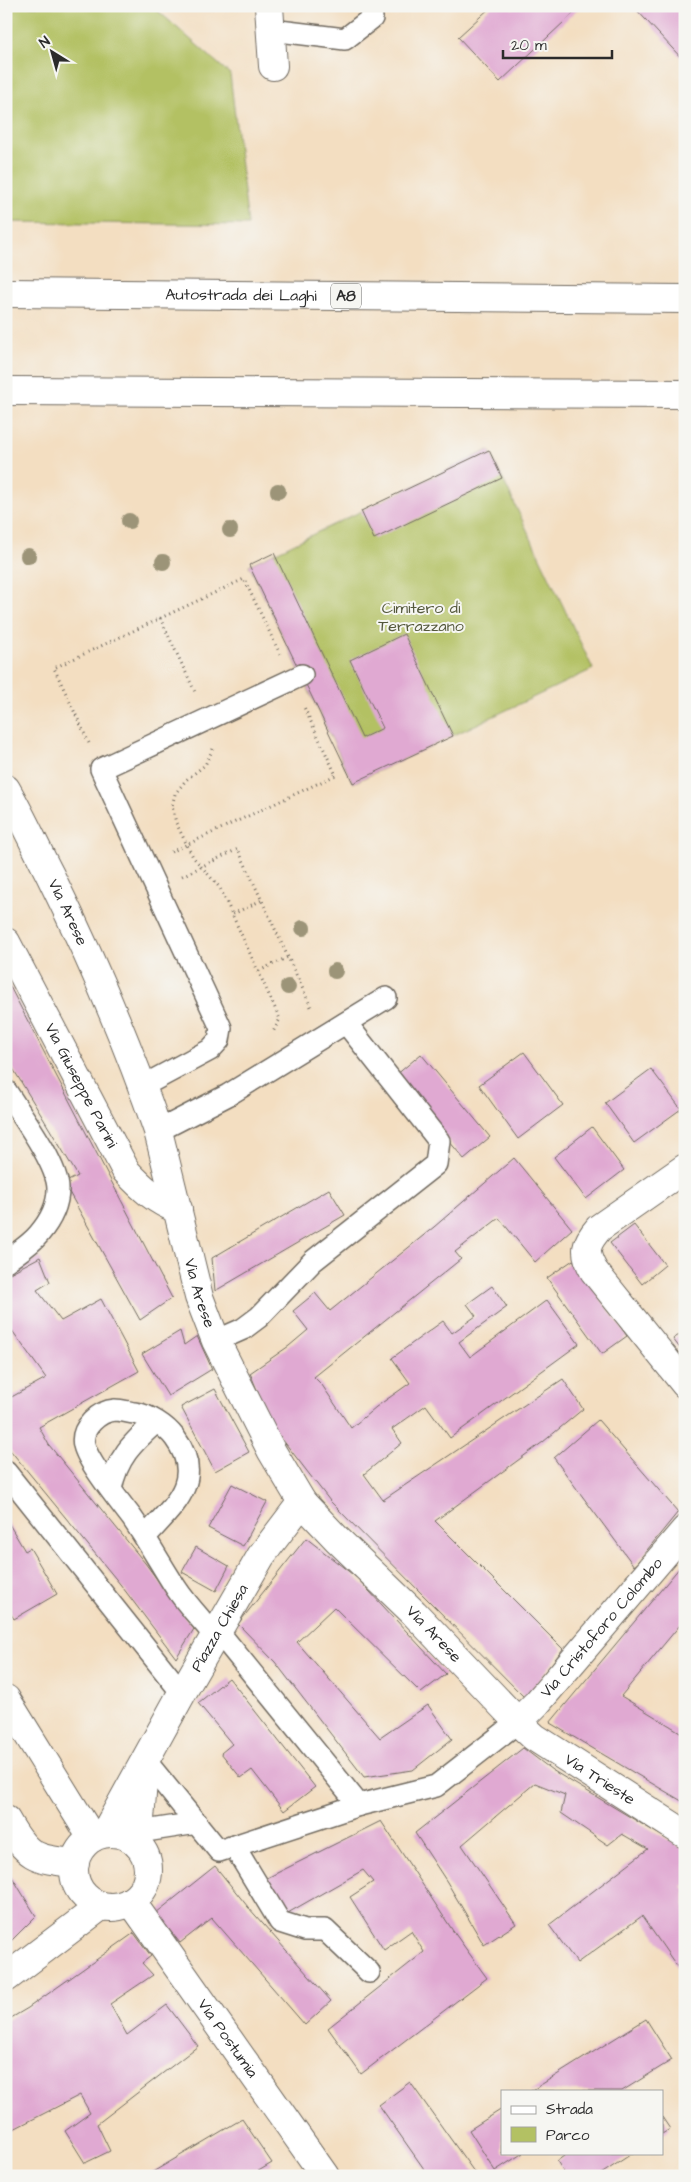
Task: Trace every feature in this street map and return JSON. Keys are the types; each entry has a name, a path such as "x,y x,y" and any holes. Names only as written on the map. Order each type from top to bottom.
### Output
{"main road":[{"path":"270,18 273,66"},
{"name":"Autostrada dei Laghi","path":"6,293 685,299"},
{"path":"6,390 685,394"},
{"name":"Via Arese","path":"6,789 72,921 114,1017 158,1131 199,1296 216,1341 271,1450 302,1502 337,1539 414,1613 518,1722"},
{"name":"Via Giuseppe Parini","path":"6,942 126,1171 143,1189 165,1205 178,1209"},
{"path":"685,1168 599,1228 590,1238 586,1249 588,1260 594,1271 685,1384"},
{"name":"Piazza Chiesa","path":"98,1836 145,1760 261,1556 302,1502"},
{"name":"Via Cristoforo Colombo","path":"518,1722 537,1703 685,1530"},
{"path":"6,1698 98,1836"},
{"name":"Via Trieste","path":"518,1722 534,1737 685,1834"},
{"name":"Piazza Chiesa","path":"139,1838 145,1760"},
{"path":"6,1820 25,1849 34,1856 47,1860 75,1863"},
{"path":"117,1833 139,1838 148,1868 143,1887 131,1901 122,1905 91,1898 74,1873 78,1852 98,1836 117,1833"},
{"path":"6,1978 66,1931 91,1898"},
{"name":"Via Postumia","path":"131,1901 325,2176"}],"lane":[{"path":"270,18 345,39 372,18 371,6"},
{"path":"141,1087 210,1050 219,1040 220,1028 101,768 302,675"},
{"path":"158,1131 228,1095 386,998"},
{"path":"216,1341 243,1329 258,1317 313,1261 436,1164 439,1141 346,1023"},
{"path":"6,1261 29,1245 40,1233 56,1206 58,1188 57,1178 34,1132 8,1096"},
{"path":"145,1537 176,1502 185,1488 189,1467 179,1443 167,1427 138,1413 114,1410 96,1418 86,1429 84,1445 111,1489 145,1537 177,1590 216,1633 359,1805"},
{"path":"111,1489 115,1471 124,1456 139,1437 156,1422"},
{"path":"6,1472 182,1693"},
{"path":"145,1760 219,1851 359,1805 436,1786 518,1722"},
{"path":"139,1838 197,1823"},
{"path":"234,1846 280,1922 305,1930 325,1930 369,1972"}],"path":[{"path":"160,618 208,719 215,741 213,752 205,765 186,780 175,794 172,806 176,823 194,857 220,888 259,971 280,1019 271,1034"},
{"path":"156,888 238,849 313,1012"},
{"path":"233,914 262,900"},
{"path":"259,971 288,957"}],"green space":[{"path":"6,6 155,6 157,10 230,74 248,225 6,222"},
{"name":"Cimitero di Terrazzano","path":"489,450 593,669 353,783 249,565"}],"building":[{"path":"492,6 510,6 513,9 516,6 581,6 500,82 458,37"},
{"path":"633,6 685,6 685,62"},
{"path":"489,450 502,478 374,539 361,511"},
{"path":"274,553 362,738 383,728 350,660 404,634 453,736 353,783 249,565"},
{"path":"6,979 172,1298 140,1320 64,1183 78,1176 6,1057"},
{"path":"524,1052 563,1105 518,1139 479,1085"},
{"path":"421,1054 490,1137 464,1159 395,1076"},
{"path":"651,1069 681,1109 634,1143 605,1103"},
{"path":"592,1127 624,1170 586,1199 554,1157"},
{"path":"514,1158 572,1229 535,1262 499,1218 455,1252 461,1259 314,1377 322,1385 351,1428 376,1407 410,1383 392,1358 443,1321 452,1333 476,1316 467,1304 492,1286 507,1307 459,1342 470,1357 547,1300 579,1344 450,1438 426,1405 392,1429 402,1443 364,1474 383,1500 563,1379 583,1409 543,1442 435,1521 563,1649 525,1698 330,1501 272,1426 250,1373 289,1346 308,1330 293,1311 315,1293 330,1311 434,1227"},
{"path":"329,1189 345,1215 215,1291 212,1258"},
{"path":"634,1225 665,1265 642,1284 610,1243"},
{"path":"40,1257 50,1282 37,1290 61,1321 101,1299 139,1371 39,1427 49,1445 145,1563 194,1629 176,1658 120,1584 6,1445 6,1400 46,1378 11,1329 6,1318 6,1275"},
{"path":"573,1260 627,1336 602,1354 547,1278"},
{"path":"180,1331 184,1345 197,1336 212,1369 168,1396 142,1354"},
{"path":"685,1331 685,1355 673,1339"},
{"path":"215,1389 249,1452 215,1471 181,1407"},
{"path":"598,1420 678,1512 634,1566 554,1458"},
{"path":"232,1484 267,1502 243,1546 208,1528"},
{"path":"6,1519 25,1551 30,1548 57,1594 14,1619 6,1606"},
{"path":"306,1538 357,1578 446,1674 421,1693 334,1607 297,1642 380,1738 428,1705 452,1739 413,1770 364,1777 275,1662 238,1624"},
{"path":"196,1547 229,1566 216,1591 182,1572"},
{"path":"685,1561 685,1619 621,1696 685,1735 685,1803 550,1723"},
{"path":"229,1678 315,1787 284,1811 252,1770 241,1778 221,1753 232,1744 198,1703"},
{"path":"523,1748 552,1770 685,1850 685,1885 682,1886 685,1890 685,1978 642,1916 577,1963 549,1925 648,1849 622,1834 608,1845 561,1813 565,1795 535,1783 462,1845 516,1924 484,1945 447,1882 415,1833"},
{"path":"381,1821 453,1931 487,1978 361,2074 328,2028 424,1952 411,1931 384,1950 350,1897 373,1882 363,1870 286,1914 263,1880"},
{"path":"215,1866 248,1907 331,2001 305,2025 212,1918 180,1943 156,1913"},
{"path":"6,1867 36,1916 6,1946"},
{"path":"134,1933 151,1956 142,1963 153,1975 110,2004 127,2035 167,2005 198,2046 97,2124 110,2151 85,2163 65,2131 90,2113 80,2095 6,2133 6,2021 28,2008"},
{"path":"646,2019 672,2060 624,2090 533,2090"},
{"path":"410,2082 477,2176 429,2176 379,2105"},
{"path":"501,2110 501,2154 521,2154 495,2171 469,2130"},
{"path":"242,2119 272,2163 250,2176 146,2176"},
{"path":"664,2120 670,2129 664,2133"},
{"path":"567,2154 631,2154 598,2176 566,2176 557,2161"}]}
